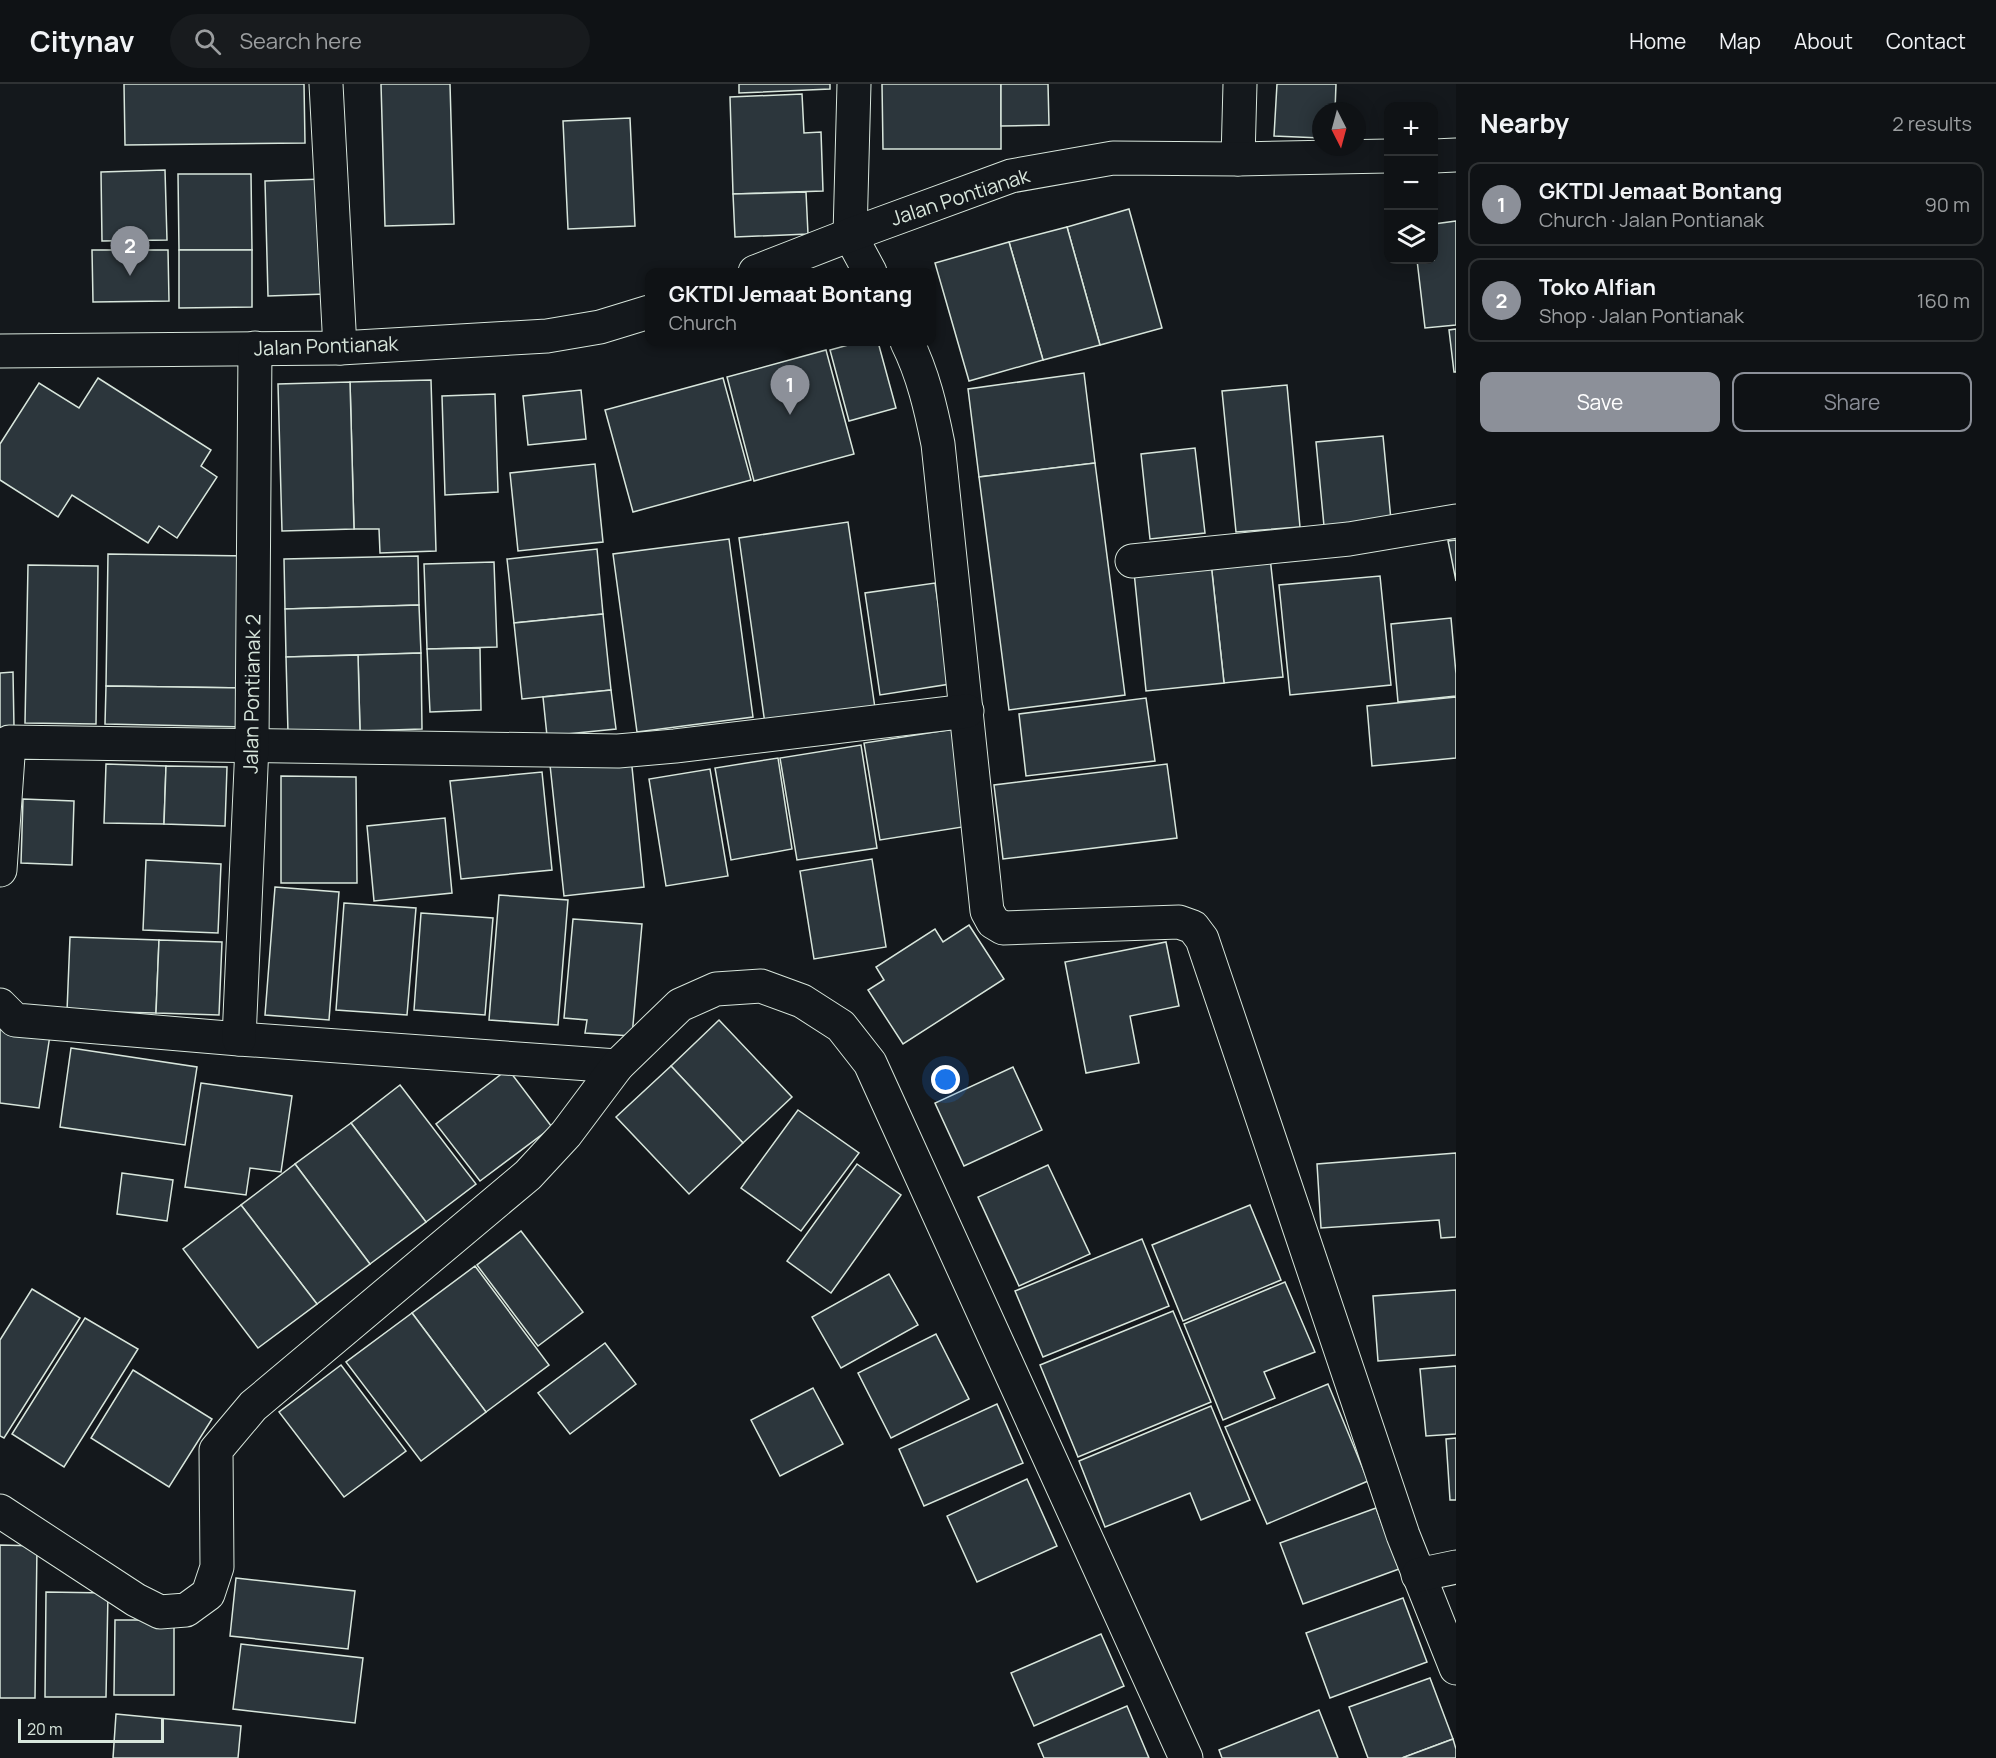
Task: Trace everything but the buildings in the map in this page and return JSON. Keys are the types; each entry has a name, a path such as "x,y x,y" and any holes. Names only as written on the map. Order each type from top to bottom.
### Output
{"street":[{"path":"326,84 340,348"},
{"path":"854,84 850,235 867,268"},
{"path":"1238,159 1240,84"},
{"path":"1438,156 1456,155"},
{"name":"Jalan Pontianak","path":"768,268 1011,176 1113,158 1238,159 1384,156"},
{"name":"Jalan Pontianak","path":"0,351 340,348 547,336 600,327 645,313"},
{"path":"909,346 926,391 938,444 987,911 993,922 1003,928 1179,922 1193,927 1202,939 1402,1535 1456,1668"},
{"name":"Jalan Pontianak 2","path":"239,1039 252,745 255,348"},
{"path":"1132,561 1349,539 1456,521"},
{"path":"0,870 5,742 618,751 967,711"},
{"path":"0,1511 136,1600 160,1612 186,1610 208,1594 217,1567 216,1450 253,1406 528,1175 566,1134 617,1066 680,1005 716,989 761,986 802,1002 841,1026 870,1063 1186,1758"},
{"path":"0,1005 15,1020 239,1039 617,1066"},
{"path":"1418,1575 1456,1567"}],"place":[{"name":"Toko Alfian","path":"130,276"},
{"name":"GKTDI Jemaat Bontang","path":"790,415"}]}
